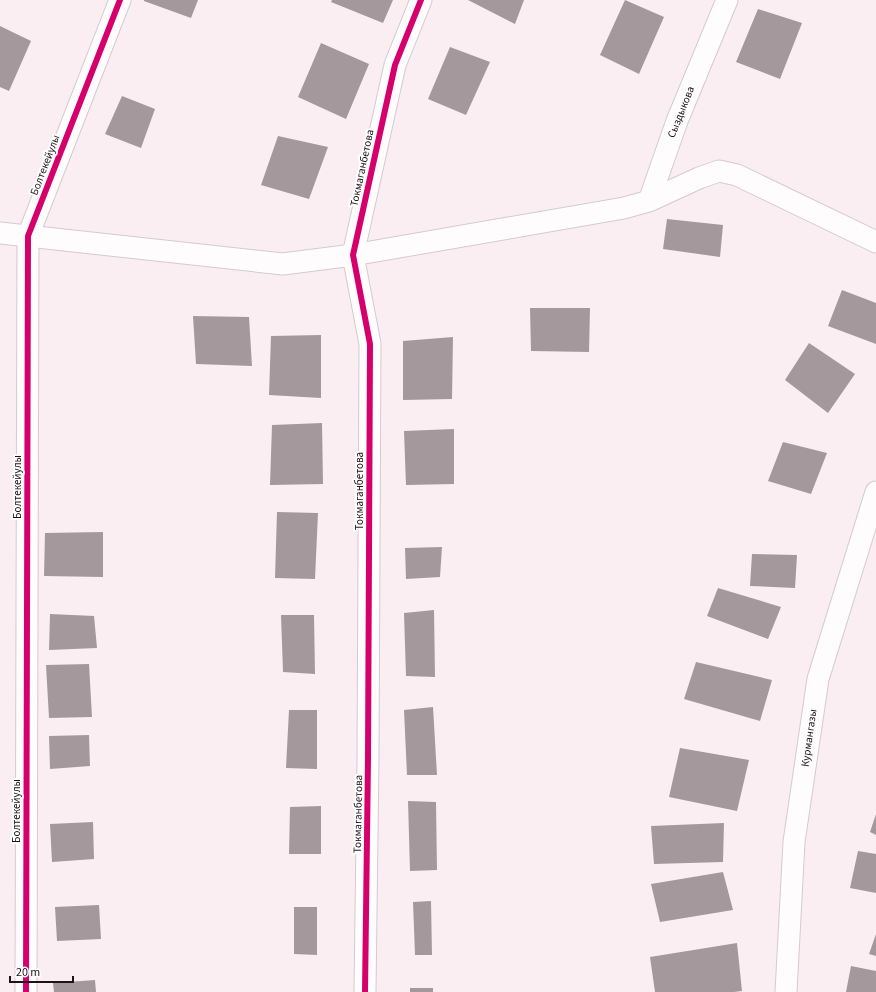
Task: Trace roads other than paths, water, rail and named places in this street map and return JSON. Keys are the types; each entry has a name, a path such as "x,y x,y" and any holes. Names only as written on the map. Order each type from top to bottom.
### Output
{"street":[{"name":"Болтекейулы","path":"26,992 28,236 120,0"},
{"name":"Токмаганбетова","path":"365,992 370,344 354,255 395,65 421,0"},
{"name":"Сыздыкова","path":"649,201 677,121 727,0"},
{"path":"0,233 283,264 354,255 624,208 649,201 699,178 719,171 737,175 876,242"},
{"name":"Курмангазы","path":"786,992 794,842 818,679 876,492"}]}
